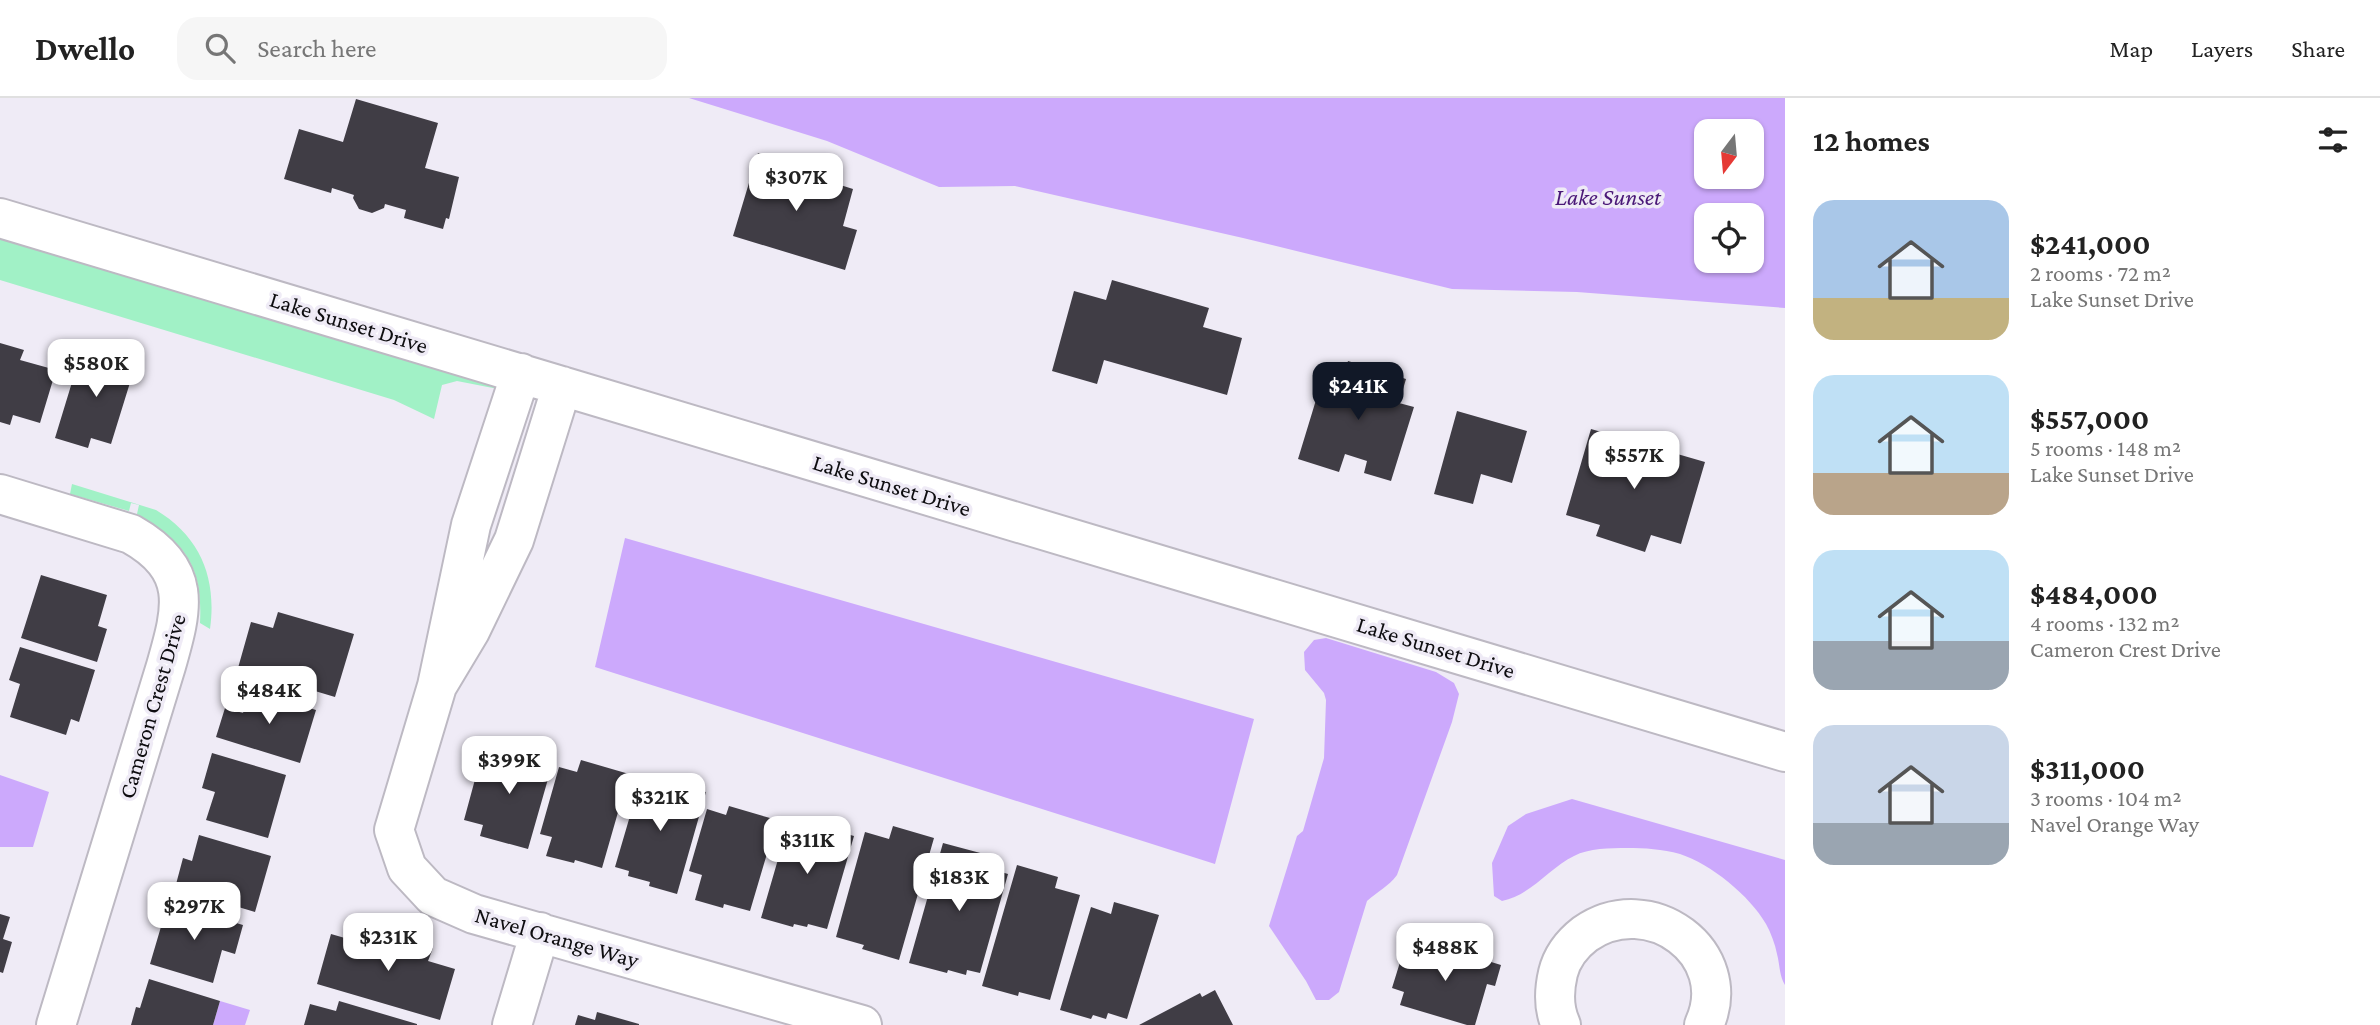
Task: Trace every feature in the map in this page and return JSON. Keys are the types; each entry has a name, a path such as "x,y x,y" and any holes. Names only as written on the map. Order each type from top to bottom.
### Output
{"street":[{"name":"Lake Sunset Drive","path":"0,218 1785,752"},
{"path":"437,686 471,525 521,373"},
{"path":"437,686 470,631 513,540 562,386"},
{"name":"Cameron Crest Drive","path":"0,494 131,534 148,543 163,557 173,572 181,605 179,623 56,1025"},
{"name":"Navel Orange Way","path":"437,686 394,830 407,868 433,896 474,914 862,1025"},
{"path":"1560,1025 1554,990 1560,963 1576,941 1598,925 1624,918 1651,920 1676,931 1694,948 1706,969 1711,992 1704,1025"},
{"path":"512,1025 540,932"}],"green space":[{"path":"0,234 527,390 498,389 457,381 442,385 434,419 394,400 0,280"},
{"path":"72,484 156,510 184,533 195,546 208,576 212,611 210,629 200,623 200,603 194,571 179,546 154,524 137,514 139,505 131,503 129,511 70,494"}],"water":[{"name":"Lake Sunset","path":"689,98 1785,98 1785,308 1577,292 1452,289 1015,186 939,187 827,141"},
{"path":"625,538 1254,719 1215,864 595,667"},
{"path":"1326,638 1436,672 1454,683 1459,694 1452,722 1397,875 1367,901 1339,992 1329,1000 1316,1000 1269,926 1297,836 1303,831 1324,758 1326,700 1324,693 1305,670 1304,652 1314,640"},
{"path":"0,775 49,792 33,847 0,847"},
{"path":"1572,799 1785,860 1785,985 1773,939 1759,913 1740,892 1717,873 1680,854 1640,848 1586,851 1565,861 1522,894 1502,901 1494,896 1492,863 1508,826 1526,814"},
{"path":"220,1001 250,1010 245,1025 213,1025"}],"building":[{"path":"356,99 438,123 425,168 459,177 449,219 446,218 443,229 404,218 406,210 385,204 384,208 372,213 359,209 354,195 332,188 331,193 284,179 299,129 343,142"},
{"path":"758,153 820,172 818,178 853,189 843,226 857,230 845,270 733,236"},
{"path":"1112,280 1209,308 1203,327 1242,338 1227,395 1104,360 1097,384 1052,371 1074,291 1106,300"},
{"path":"0,343 24,350 20,360 56,370 40,423 13,415 10,425 0,422"},
{"path":"102,349 137,360 111,444 91,438 88,448 55,438 80,356 97,362"},
{"path":"1348,361 1406,379 1399,403 1414,407 1391,481 1364,473 1367,461 1345,454 1339,472 1298,459 1323,377 1341,383"},
{"path":"1457,411 1527,431 1512,483 1481,474 1473,504 1434,494"},
{"path":"1591,429 1705,462 1681,544 1651,535 1645,552 1596,536 1600,525 1566,515"},
{"path":"41,575 107,595 98,626 107,629 97,662 21,638"},
{"path":"278,612 354,634 335,697 238,668 251,622 273,628"},
{"path":"20,647 95,670 79,722 71,719 66,735 10,717 20,684 9,680"},
{"path":"250,690 316,710 300,763 216,737 225,708 243,713"},
{"path":"483,750 524,762 528,750 554,758 528,849 480,836 483,825 464,820"},
{"path":"212,753 286,775 268,838 206,820 215,792 202,788"},
{"path":"581,760 629,774 602,868 575,860 574,863 546,856 552,837 540,834 559,767 577,772"},
{"path":"642,775 706,792 677,894 649,886 650,882 628,876 629,871 615,867"},
{"path":"729,806 777,820 750,911 724,904 723,908 695,900 702,875 689,871 707,809 726,815"},
{"path":"790,818 854,836 827,929 808,924 807,927 794,924 793,927 761,918"},
{"path":"893,826 934,838 899,960 862,949 864,945 836,937 865,832 889,839"},
{"path":"199,835 271,856 255,912 175,888 183,858 192,861"},
{"path":"943,843 984,854 981,866 1008,874 980,973 967,970 966,975 948,970 947,973 909,963"},
{"path":"1017,865 1058,877 1055,888 1080,895 1050,1000 1019,992 1018,996 982,986"},
{"path":"1114,902 1159,915 1127,1019 1108,1013 1106,1019 1093,1015 1091,1019 1060,1010 1091,907 1111,914"},
{"path":"168,903 243,925 235,954 222,950 213,983 150,964"},
{"path":"0,914 10,917 3,939 12,942 3,973 0,972"},
{"path":"374,930 433,948 428,961 455,969 440,1020 317,984 331,934 369,945"},
{"path":"1419,940 1501,965 1495,986 1487,984 1475,1025 1400,1005 1404,992 1392,988 1401,959 1412,962"},
{"path":"149,979 220,1001 213,1025 131,1025 136,1007 140,1008"},
{"path":"1215,990 1233,1025 1139,1025 1200,993 1202,997"},
{"path":"339,1001 417,1025 304,1025 310,1004 336,1011"},
{"path":"597,1012 639,1025 575,1025 578,1015 595,1020"}]}
